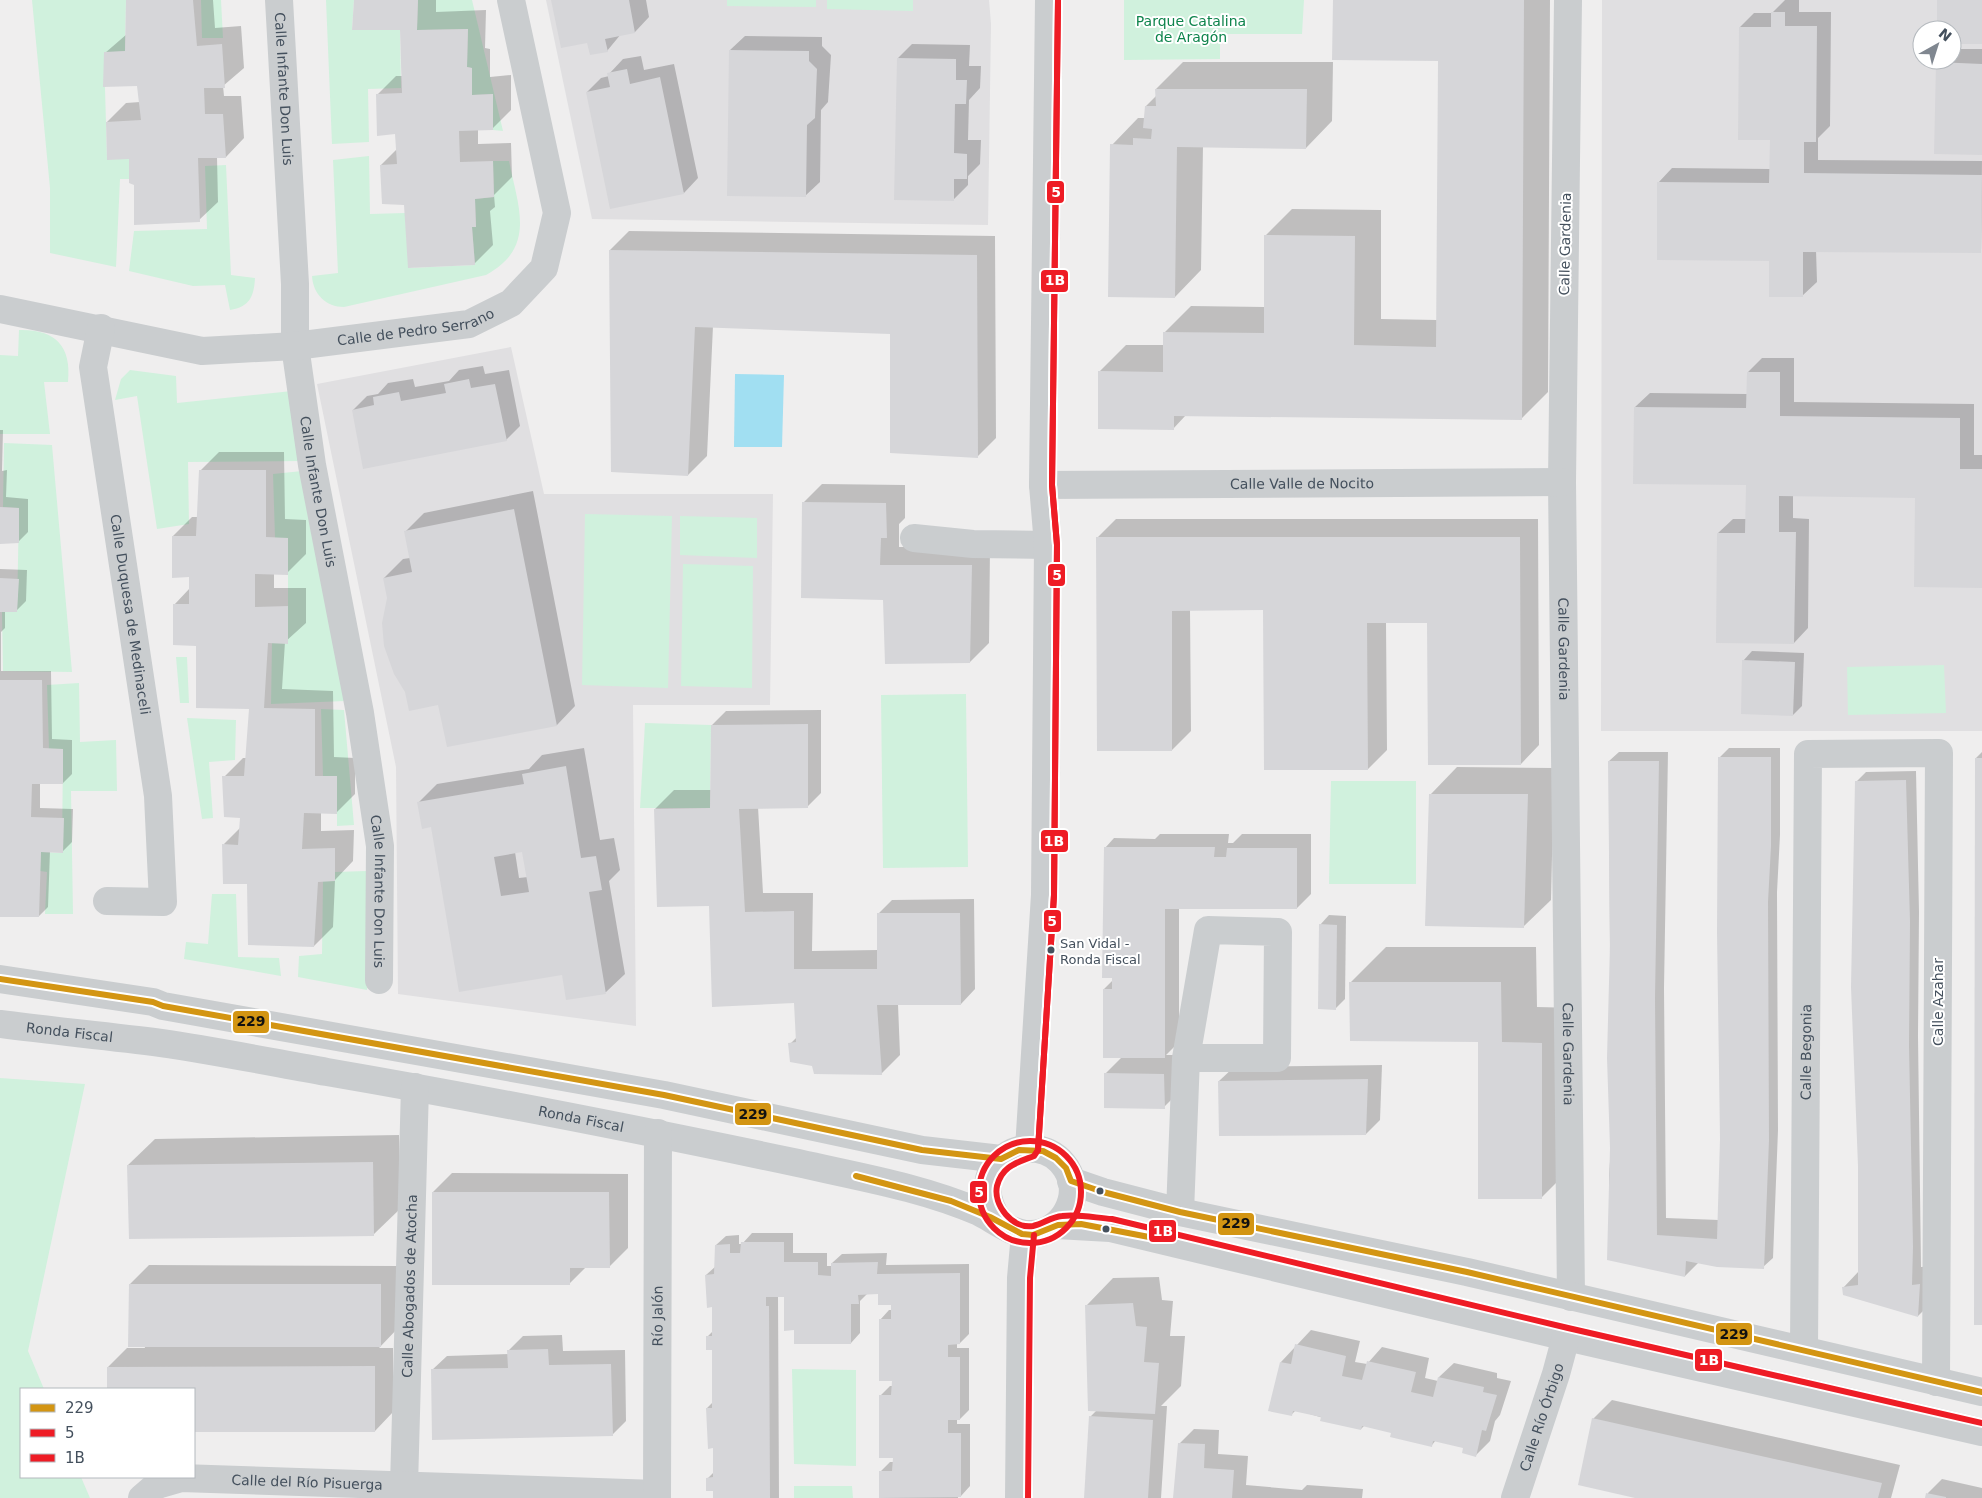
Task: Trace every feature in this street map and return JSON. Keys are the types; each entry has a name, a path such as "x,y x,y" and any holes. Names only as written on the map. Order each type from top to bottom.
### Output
{"street":[{"name":"Calle Infante Don Luis","path":"279,0 294,284 295,346 312,465 360,713 380,846 379,980"},
{"name":"Calle de Pedro Serrano","path":"0,309 101,328 202,351 295,346 469,324 511,303 544,268 557,214 511,0"},
{"path":"1029,1149 1045,895 1048,545 1043,485 1049,0"},
{"name":"Calle Gardenia","path":"1568,0 1562,482 1571,1297"},
{"name":"Calle Duquesa de Medinaceli","path":"101,328 93,367 158,796 163,902 107,901"},
{"name":"Calle Valle de Nocito","path":"1043,485 1562,482"},
{"path":"914,538 973,544 1048,545"},
{"name":"Calle Azahar","path":"1808,754 1939,753 1936,1382"},
{"name":"Calle Begonia","path":"1804,1350 1808,754"},
{"path":"1180,1212 1186,1058 1208,930 1278,932 1277,1058 1186,1058"},
{"path":"0,979 153,1004 664,1095 922,1150 1001,1159"},
{"path":"148,1042 162,1039 170,1027 170,1019 153,1004"},
{"name":"Ronda Fiscal","path":"0,1024 148,1042 416,1087 658,1133 910,1188 962,1205 999,1221 1010,1230 1025,1234"},
{"name":"Calle Abogados de Atocha","path":"404,1486 416,1087"},
{"name":"Río Jalón","path":"657,1496 658,1133"},
{"path":"999,1221 991,1210 987,1197 988,1183 992,1170 1001,1159 1014,1152 1029,1149 1043,1151 1056,1158 1066,1168 1071,1181 1072,1200 1069,1210 1057,1225 1047,1231 1025,1234 1021,1278 1019,1498"},
{"path":"1071,1181 1104,1192 1180,1212 1467,1272 1982,1392"},
{"path":"1057,1225 1110,1228 1566,1337 1982,1432"},
{"name":"Calle Río Órbigo","path":"1515,1498 1556,1374 1566,1337"},
{"name":"Calle del Río Pisuerga","path":"142,1498 157,1485 182,1478 657,1496"}],"shaded area":[{"path":"546,0 989,0 991,24 988,225 592,219"},
{"path":"1602,0 1982,0 1982,731 1601,731"},
{"path":"511,347 544,494 773,494 770,705 633,705 636,1026 398,994 396,767 317,384"}],"green space":[{"path":"32,0 126,0 125,51 104,53 107,159 129,159 129,179 120,179 116,267 50,253 50,188"},
{"path":"201,0 221,0 223,38 202,38"},
{"path":"326,0 354,0 352,30 400,30 401,88 368,89 369,142 332,144"},
{"path":"418,0 472,0 503,131 493,130 492,94 472,95 472,68 467,67 468,29 417,30"},
{"path":"727,0 816,0 816,7 727,6"},
{"path":"827,0 913,0 913,11 827,9"},
{"name":"Parque Catalina de Aragón","path":"1124,0 1304,0 1302,34 1220,34 1220,59 1124,60"},
{"path":"369,156 370,214 405,213 409,268 475,265 472,227 476,227 475,199 494,197 493,161 509,161 519,210 520,225 518,239 512,252 502,264 486,275 344,307 326,302 318,294 312,276 338,273 333,160"},
{"path":"226,165 231,275 255,278 250,300 237,309 230,310 225,285 193,286 129,271 134,231 207,229 205,166"},
{"path":"19,330 42,332 51,336 58,342 67,358 68,382 44,382 50,434 0,434 0,355 18,356"},
{"path":"130,370 176,376 177,403 292,391 301,461 188,462 189,524 157,529 137,396 115,400 121,379"},
{"path":"4,443 52,445 72,672 3,671 2,612 17,612 19,508 3,507"},
{"path":"302,471 345,701 271,704 272,643 288,643 288,538 275,538 273,474"},
{"path":"585,514 672,516 668,688 582,685"},
{"path":"680,516 757,518 757,558 680,555"},
{"path":"683,564 753,566 752,688 681,686"},
{"path":"176,657 187,657 189,703 180,703"},
{"path":"1944,665 1946,713 1848,715 1847,667"},
{"path":"79,683 80,742 116,740 117,791 71,791 73,914 45,914 47,872 40,871 41,852 62,853 63,750 49,749 47,685"},
{"path":"966,694 968,867 883,868 881,695"},
{"path":"321,709 344,710 354,825 337,826 337,776 323,776"},
{"path":"187,718 236,720 235,760 209,762 213,818 202,819"},
{"path":"645,723 711,725 710,808 640,808"},
{"path":"1331,781 1416,781 1416,884 1329,884"},
{"path":"366,871 367,990 298,977 299,956 322,954 323,881 335,881 335,872"},
{"path":"212,894 236,894 238,957 279,958 281,976 184,959 186,942 208,944"},
{"path":"0,1078 85,1084 28,1351 44,1388 20,1388 20,1478 81,1478 90,1498 0,1498"},
{"path":"792,1369 856,1370 856,1466 794,1464"},
{"path":"794,1486 852,1486 853,1498 794,1498"}],"water":[{"path":"735,374 784,375 782,447 734,447"}],"building":[{"path":"126,0 193,0 197,46 222,44 225,88 204,88 205,114 223,114 226,158 198,158 200,222 134,225 134,185 129,183 129,159 107,160 106,122 141,120 137,86 103,87 104,52 125,51"},
{"path":"354,0 418,0 417,30 468,29 467,67 472,68 472,95 493,94 493,130 459,131 460,162 493,161 494,197 475,199 476,227 472,227 475,265 408,268 404,205 382,204 380,165 397,164 395,134 377,136 376,94 402,93 400,30 352,30"},
{"path":"551,0 629,0 635,33 605,39 608,52 590,55 587,43 561,48"},
{"path":"1333,0 1524,0 1522,420 1174,416 1174,430 1098,429 1098,371 1163,372 1163,332 1264,333 1264,235 1355,236 1354,345 1436,347 1438,61 1332,60"},
{"path":"1937,0 1982,0 1982,44 1962,44 1962,20 1937,20"},
{"path":"1771,12 1785,12 1785,26 1817,26 1816,142 1804,142 1804,173 1982,175 1981,253 1803,252 1803,297 1769,297 1769,261 1657,260 1657,182 1769,183 1770,140 1738,140 1739,27 1771,27"},
{"path":"729,50 809,51 809,61 817,69 815,118 807,125 806,197 727,196"},
{"path":"897,58 956,59 956,80 967,80 966,104 955,104 954,153 967,154 967,179 954,179 954,201 894,200"},
{"path":"1962,63 1982,64 1982,155 1934,154 1936,70 1962,70"},
{"path":"627,69 630,84 660,77 684,194 610,209 586,92 610,87 607,73"},
{"path":"1155,89 1307,89 1306,149 1177,147 1175,298 1108,297 1110,144 1133,145 1133,138 1151,139 1152,129 1143,128 1145,106 1156,106"},
{"path":"609,250 977,255 978,458 890,453 890,334 695,327 688,476 611,472"},
{"path":"1747,372 1780,372 1780,416 1960,418 1960,469 1982,469 1982,588 1914,587 1915,498 1779,496 1779,532 1796,532 1794,644 1716,643 1717,533 1745,533 1746,485 1633,484 1634,407 1746,408"},
{"path":"469,379 471,388 495,384 507,441 363,469 352,410 374,405 373,397 399,392 401,401 446,393 444,384"},
{"path":"199,470 266,470 266,537 288,538 288,575 255,574 255,607 288,606 288,644 268,643 264,708 315,709 315,776 337,776 337,814 304,813 302,849 335,848 335,881 318,882 314,947 248,945 247,884 223,884 222,844 238,845 240,818 224,817 222,776 244,776 249,709 196,708 196,646 173,645 173,604 189,604 189,577 172,578 172,536 196,536"},
{"path":"802,502 886,503 887,538 881,538 880,565 972,565 970,663 885,664 883,600 801,598"},
{"path":"0,507 19,508 19,543 0,544"},
{"path":"514,509 557,726 447,747 438,705 409,711 405,692 394,674 384,646 382,623 387,598 383,578 412,572 404,531"},
{"path":"1096,537 1520,537 1521,765 1428,765 1427,623 1367,623 1368,770 1264,770 1263,610 1172,611 1172,751 1097,751"},
{"path":"0,578 19,579 17,612 0,612"},
{"path":"1742,660 1795,662 1793,716 1741,714"},
{"path":"0,680 42,680 43,748 63,749 63,784 32,784 31,817 64,818 63,853 41,852 39,917 0,917"},
{"path":"808,724 808,808 739,809 745,912 794,911 794,969 877,969 877,913 960,913 961,1005 877,1005 882,1075 814,1074 812,1066 790,1062 788,1043 796,1042 794,1003 712,1007 709,906 657,907 654,809 710,808 711,725"},
{"path":"1718,757 1771,757 1771,846 1768,902 1769,1140 1764,1269 1717,1267 1686,1261 1685,1277 1607,1260 1610,1148 1607,1058 1610,944 1608,761 1659,761 1655,998 1657,1235 1717,1239 1720,1139 1717,932"},
{"path":"1975,758 1982,758 1982,1325 1974,1325"},
{"path":"566,766 581,858 596,856 602,890 589,892 606,994 566,1000 562,975 459,992 431,827 422,829 417,802 524,784 522,774","holes":["522,852 529,892 501,896 494,857"]},
{"path":"1906,780 1910,922 1909,1046 1912,1285 1920,1284 1918,1317 1843,1295 1842,1287 1858,1285 1858,1166 1851,987 1855,781"},
{"path":"1429,794 1528,794 1524,928 1425,926"},
{"path":"1104,847 1215,847 1214,857 1226,857 1227,848 1297,848 1297,909 1165,909 1165,1058 1103,1058 1103,989 1112,989 1112,978 1102,978"},
{"path":"1319,924 1337,925 1336,1010 1318,1009"},
{"path":"1349,982 1501,982 1502,1042 1542,1043 1542,1199 1478,1199 1478,1042 1350,1041"},
{"path":"1104,1073 1164,1074 1165,1109 1104,1108"},
{"path":"1368,1079 1366,1135 1219,1136 1218,1081"},
{"path":"373,1162 374,1236 129,1239 127,1165"},
{"path":"432,1192 609,1192 610,1268 570,1268 570,1285 432,1285"},
{"path":"741,1242 784,1242 784,1262 818,1262 818,1275 831,1276 831,1263 878,1262 877,1274 960,1273 960,1344 948,1345 948,1357 960,1357 960,1420 948,1420 948,1433 961,1433 961,1497 879,1498 879,1471 892,1471 893,1458 879,1458 879,1395 891,1395 892,1381 879,1381 879,1319 891,1319 891,1305 878,1305 878,1294 858,1295 859,1304 851,1304 851,1344 794,1344 794,1330 784,1331 784,1297 766,1297 766,1306 769,1306 770,1498 713,1498 713,1491 706,1491 706,1478 713,1477 713,1448 708,1449 706,1408 712,1408 712,1350 706,1350 706,1336 712,1336 712,1307 707,1308 705,1275 714,1274 715,1245 730,1244 730,1253 740,1253"},
{"path":"129,1284 381,1284 381,1347 128,1347"},
{"path":"1133,1303 1136,1326 1147,1327 1144,1362 1159,1363 1155,1414 1088,1411 1085,1305"},
{"path":"1295,1344 1346,1356 1342,1376 1362,1380 1367,1361 1416,1372 1411,1392 1433,1397 1438,1377 1484,1387 1483,1392 1497,1395 1486,1431 1482,1430 1476,1457 1462,1453 1463,1448 1433,1441 1432,1447 1390,1437 1391,1433 1362,1426 1361,1430 1320,1421 1321,1417 1293,1411 1292,1416 1268,1411 1280,1362 1291,1364"},
{"path":"548,1349 549,1365 611,1364 613,1436 432,1440 431,1369 508,1368 507,1350"},
{"path":"375,1366 375,1432 195,1432 195,1388 107,1388 107,1367"},
{"path":"1089,1416 1153,1420 1148,1498 1084,1498"},
{"path":"1592,1418 1882,1483 1878,1498 1635,1498 1578,1485"},
{"path":"1178,1443 1205,1444 1204,1468 1234,1470 1232,1498 1173,1498"},
{"path":"1926,1493 1946,1497 1946,1498 1925,1498"}],"transit line":[{"name":"5","path":"1038,1150 1054,895 1057,545 1052,485 1058,0"},
{"name":"1B","path":"1058,0 1052,485 1057,545 1054,895 1038,1150 1034,1156 1011,1166 1002,1174 997,1186 998,1201 1001,1208 1011,1220 1025,1226 1037,1225 1062,1216 1112,1219 1568,1328 1982,1423"},
{"name":"229","path":"0,979 153,1002 163,1006 664,1095 922,1150 1001,1159 1019,1150 1043,1151 1056,1158 1066,1168 1071,1181 1103,1192 1180,1212 1467,1272 1982,1392"},
{"name":"5","path":"1030,1141 1050,1144 1059,1149 1073,1163 1078,1172 1081,1192 1078,1212 1073,1221 1059,1235 1050,1240 1030,1243 1010,1240 1001,1235 987,1221 982,1212 979,1192 982,1172 987,1163 1001,1149 1010,1144 1030,1141"},
{"name":"229","path":"856,1176 951,1201 990,1217 1022,1234 1033,1235 1058,1225 1081,1224 1149,1237"},
{"name":"5","path":"1028,1498 1030,1278 1034,1235"}],"place":[{"name":"San Vidal - Ronda Fiscal","path":"1051,950"}]}
